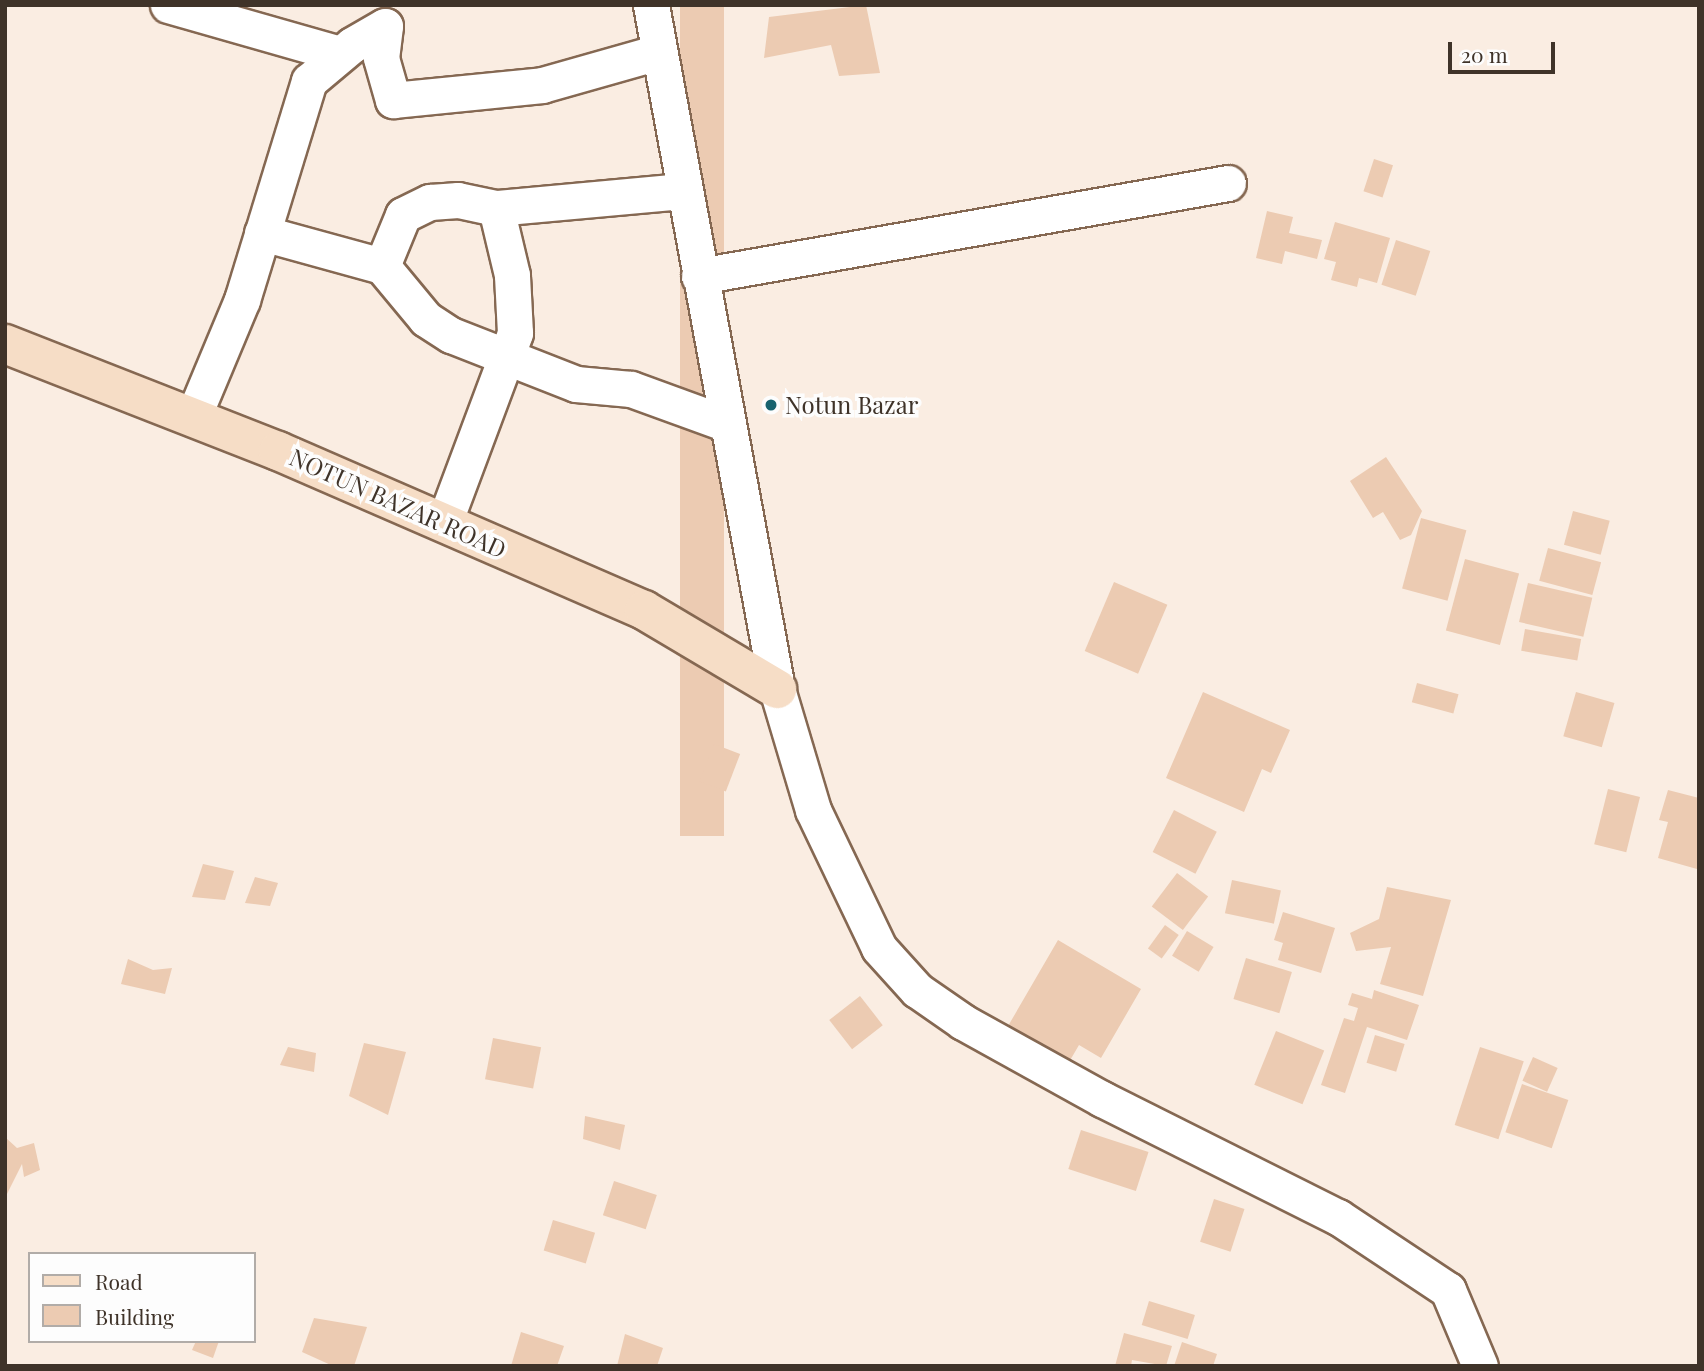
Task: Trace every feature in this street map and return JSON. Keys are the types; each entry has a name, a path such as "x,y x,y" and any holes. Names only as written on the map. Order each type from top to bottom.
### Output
{"street":[{"path":"168,5 340,54"},
{"path":"651,5 777,689 813,810 879,948 917,990 963,1022 1102,1098 1338,1217 1448,1290 1480,1366"},
{"path":"193,417 242,300 309,81 340,54 385,26 381,58 393,100 542,85 659,52"},
{"path":"699,276 1228,183"},
{"path":"382,266 403,215 414,206 444,200 496,208 684,191"},
{"path":"444,523 510,356 516,305 496,208"},
{"path":"262,233 382,266 426,318 451,335 576,384 631,389 727,424"},
{"name":"NOTUN BAZAR ROAD","path":"5,344 193,417 644,610 777,689"}],"building":[{"path":"680,5 724,5 724,836 680,836"},
{"path":"866,5 880,73 839,76 831,45 764,58 769,17"},
{"path":"1374,159 1393,165 1383,198 1363,191"},
{"path":"1267,211 1293,217 1289,233 1322,240 1317,259 1285,251 1282,264 1256,258"},
{"path":"1335,222 1390,238 1377,283 1359,278 1357,287 1331,280 1336,262 1324,259"},
{"path":"1396,240 1430,251 1416,296 1381,285"},
{"path":"1386,457 1422,511 1411,535 1400,540 1383,512 1373,518 1350,481"},
{"path":"1573,511 1610,521 1601,555 1564,545"},
{"path":"1421,518 1466,530 1448,601 1402,589"},
{"path":"1548,548 1601,562 1592,595 1539,581"},
{"path":"1465,559 1519,573 1500,645 1446,630"},
{"path":"1114,582 1167,605 1138,674 1085,651"},
{"path":"1528,583 1592,598 1583,637 1519,622"},
{"path":"1525,629 1581,639 1577,661 1521,651"},
{"path":"1417,683 1459,694 1453,713 1412,702"},
{"path":"1203,692 1290,730 1271,773 1262,769 1244,812 1166,778"},
{"path":"1576,692 1614,703 1602,747 1563,736"},
{"path":"714,744 740,754 726,791 700,781"},
{"path":"1608,789 1640,797 1626,852 1594,844"},
{"path":"1668,790 1699,798 1697,869 1658,858 1668,822 1659,820"},
{"path":"1174,810 1217,832 1195,874 1153,852"},
{"path":"203,864 234,871 225,900 192,897"},
{"path":"1177,873 1208,896 1183,930 1152,907"},
{"path":"255,877 278,883 270,906 245,903"},
{"path":"1232,880 1281,890 1274,924 1225,913"},
{"path":"1387,887 1451,900 1423,996 1380,984 1391,947 1356,951 1350,933 1379,919"},
{"path":"1283,912 1335,928 1321,973 1278,960 1283,943 1274,940"},
{"path":"1165,925 1179,935 1162,958 1148,948"},
{"path":"1187,931 1214,947 1199,972 1172,956"},
{"path":"1058,940 1141,989 1101,1058 1079,1045 1065,1069 1004,1033"},
{"path":"1246,958 1292,972 1279,1013 1233,999"},
{"path":"128,959 153,970 172,968 165,994 121,984"},
{"path":"1374,990 1419,1005 1407,1040 1367,1027 1345,1093 1321,1085 1344,1018 1354,1021 1358,1008 1348,1005 1352,993 1372,999"},
{"path":"860,996 883,1025 852,1049 829,1020"},
{"path":"1276,1031 1324,1050 1302,1104 1254,1085"},
{"path":"1375,1035 1405,1044 1396,1072 1367,1063"},
{"path":"493,1038 541,1047 533,1089 485,1079"},
{"path":"364,1043 406,1052 388,1115 349,1096"},
{"path":"288,1047 316,1053 314,1072 280,1065"},
{"path":"1480,1047 1524,1061 1498,1139 1455,1125"},
{"path":"1533,1057 1558,1068 1547,1092 1522,1081"},
{"path":"1522,1084 1568,1100 1552,1148 1505,1132"},
{"path":"585,1116 625,1125 620,1150 583,1139"},
{"path":"1081,1130 1149,1152 1136,1191 1068,1169"},
{"path":"5,1137 17,1148 34,1143 40,1170 24,1177 22,1164 5,1198"},
{"path":"614,1181 657,1195 646,1229 603,1215"},
{"path":"1214,1199 1244,1209 1231,1252 1200,1242"},
{"path":"553,1220 595,1233 586,1263 544,1251"},
{"path":"1149,1301 1195,1315 1188,1339 1142,1325"},
{"path":"314,1318 367,1327 354,1366 333,1366 302,1352"},
{"path":"521,1332 564,1346 557,1366 511,1366"},
{"path":"1124,1333 1172,1346 1166,1366 1132,1360 1131,1366 1115,1366"},
{"path":"625,1334 663,1348 657,1366 617,1366"},
{"path":"1182,1342 1217,1354 1213,1366 1174,1366"},
{"path":"195,1343 218,1343 213,1358 192,1350"}],"place":[{"name":"Notun Bazar","path":"771,405"}]}
